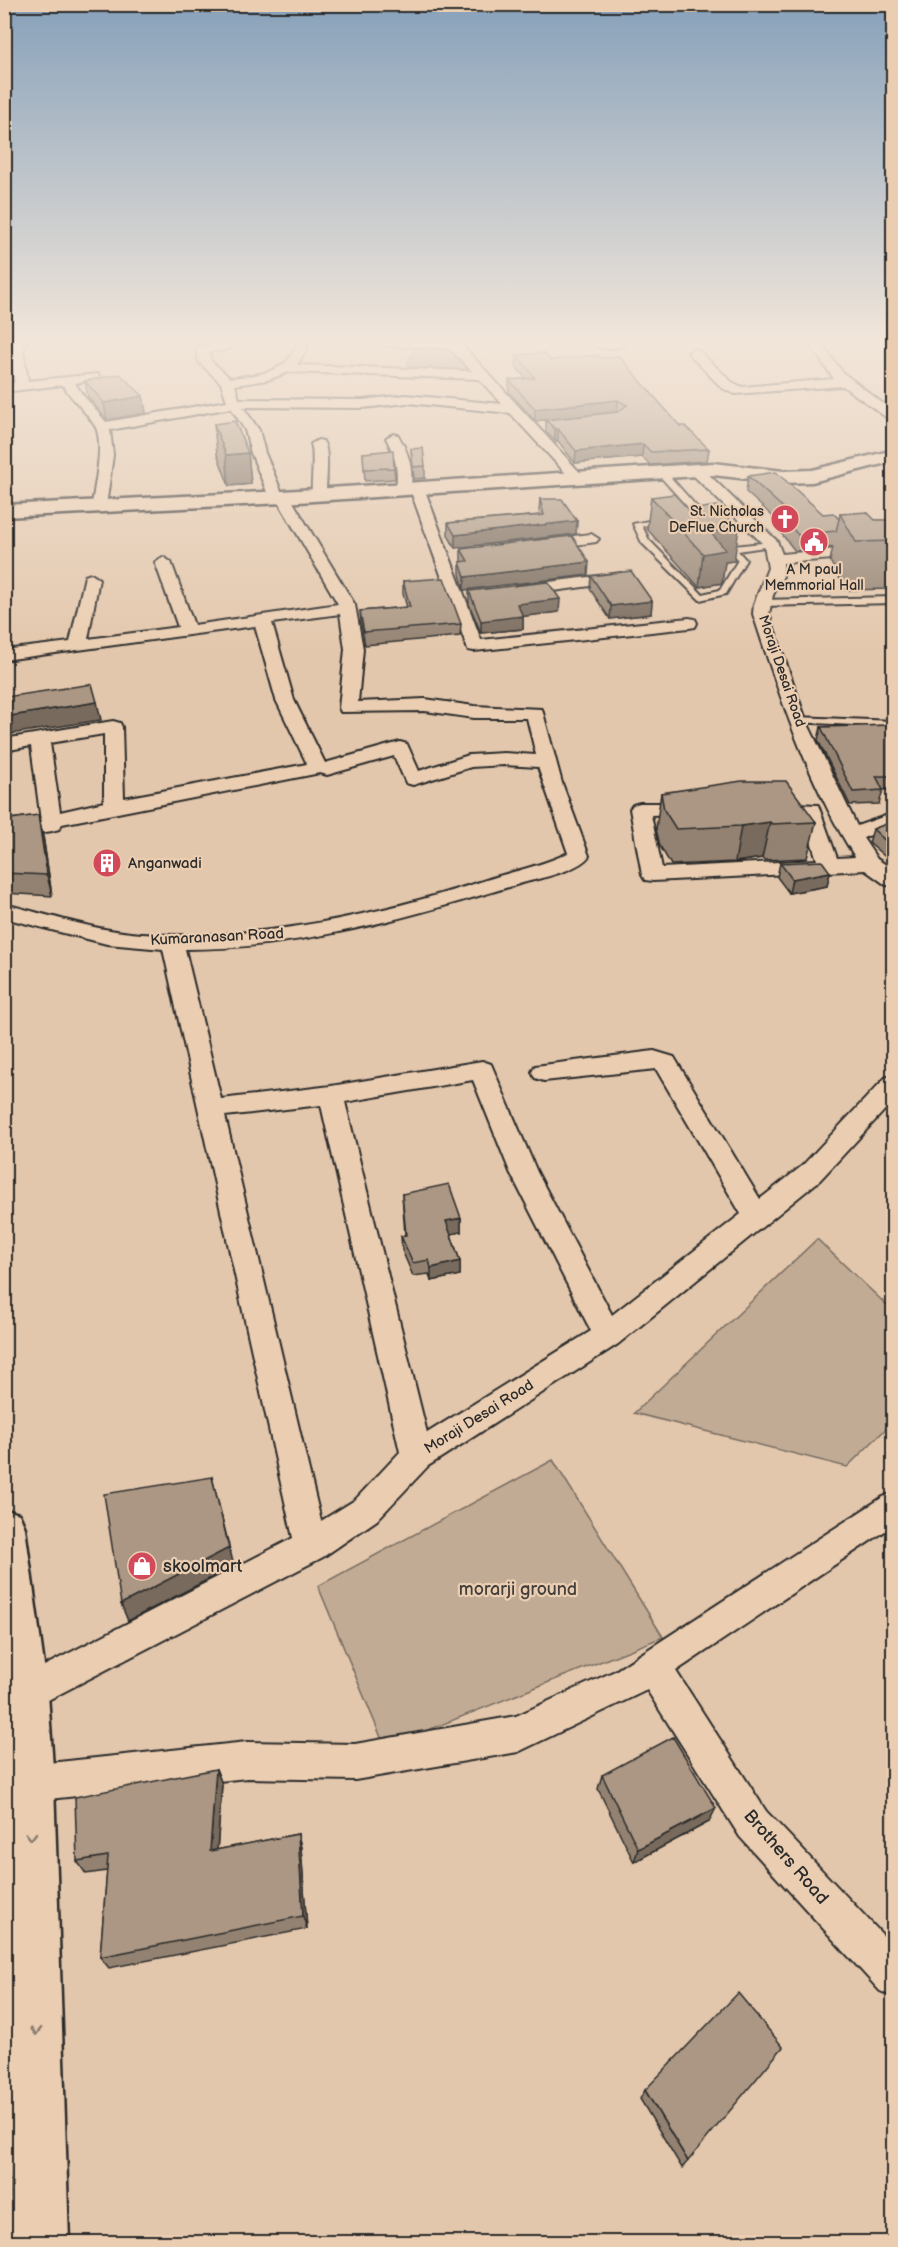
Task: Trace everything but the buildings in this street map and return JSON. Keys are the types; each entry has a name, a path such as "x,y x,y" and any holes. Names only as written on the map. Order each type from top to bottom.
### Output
{"main road":[{"path":"4,511 319,495 696,470 735,471 784,477 812,476 894,455"},
{"path":"4,1528 26,1694 40,2242"}],"street":[{"path":"99,506 105,447"},
{"path":"256,447 280,497 342,594 347,608 354,649 348,708 425,705 474,712 535,713 546,762 504,759 469,761 413,779 400,748 327,769"},
{"path":"319,447 321,452 318,467 319,495"},
{"path":"398,447 410,489 447,556 463,597 474,646 689,623"},
{"path":"549,447 578,478"},
{"path":"696,470 774,551 894,549"},
{"path":"522,547 591,539"},
{"name":"Moraji Desai Road","path":"774,551 777,575 761,603 761,614 797,720 851,835 869,863 894,880"},
{"path":"163,562 187,629"},
{"path":"504,592 621,578"},
{"path":"78,646 91,579"},
{"path":"4,655 347,608"},
{"path":"52,820 114,806 318,768 285,700 262,619"},
{"path":"4,744 113,727 114,806"},
{"path":"4,833 52,825 40,740"},
{"name":"Kumaranasan Road","path":"4,911 101,935 140,941 283,935 395,915 453,899 579,856 546,762"},
{"path":"754,809 811,808 829,865"},
{"path":"709,809 640,809 653,875 869,863"},
{"path":"851,835 894,819"},
{"path":"172,941 311,1546"},
{"path":"544,1072 654,1060 665,1063 756,1216"},
{"path":"211,1109 331,1095 482,1070 499,1122 524,1175 608,1335"},
{"name":"Moraji Desai Road","path":"26,1694 311,1546 366,1510 417,1456 608,1335 811,1173 894,1083"},
{"path":"331,1095 417,1456"},
{"path":"30,1783 248,1760 355,1762 518,1734 627,1683 894,1507"},
{"name":"Brothers Road","path":"652,1666 753,1824 894,1977"}],"lane":[{"path":"662,473 706,523"},
{"path":"699,515 637,524 645,541 700,597 723,592 742,560 719,536"},
{"path":"732,549 774,551"},
{"path":"761,603 894,600"},
{"path":"797,720 894,724"}],"green space":[{"path":"817,1239 893,1311 893,1422 847,1467 634,1413"},
{"name":"morarji ground","path":"553,1460 663,1637 385,1747 318,1586"}],"place":[{"name":"St. Nicholas DeFlue Church","path":"785,519"},
{"name":"A M paul Memmorial Hall","path":"814,542"},
{"name":"Anganwadi","path":"107,863"},
{"name":"skoolmart","path":"142,1566"}]}
